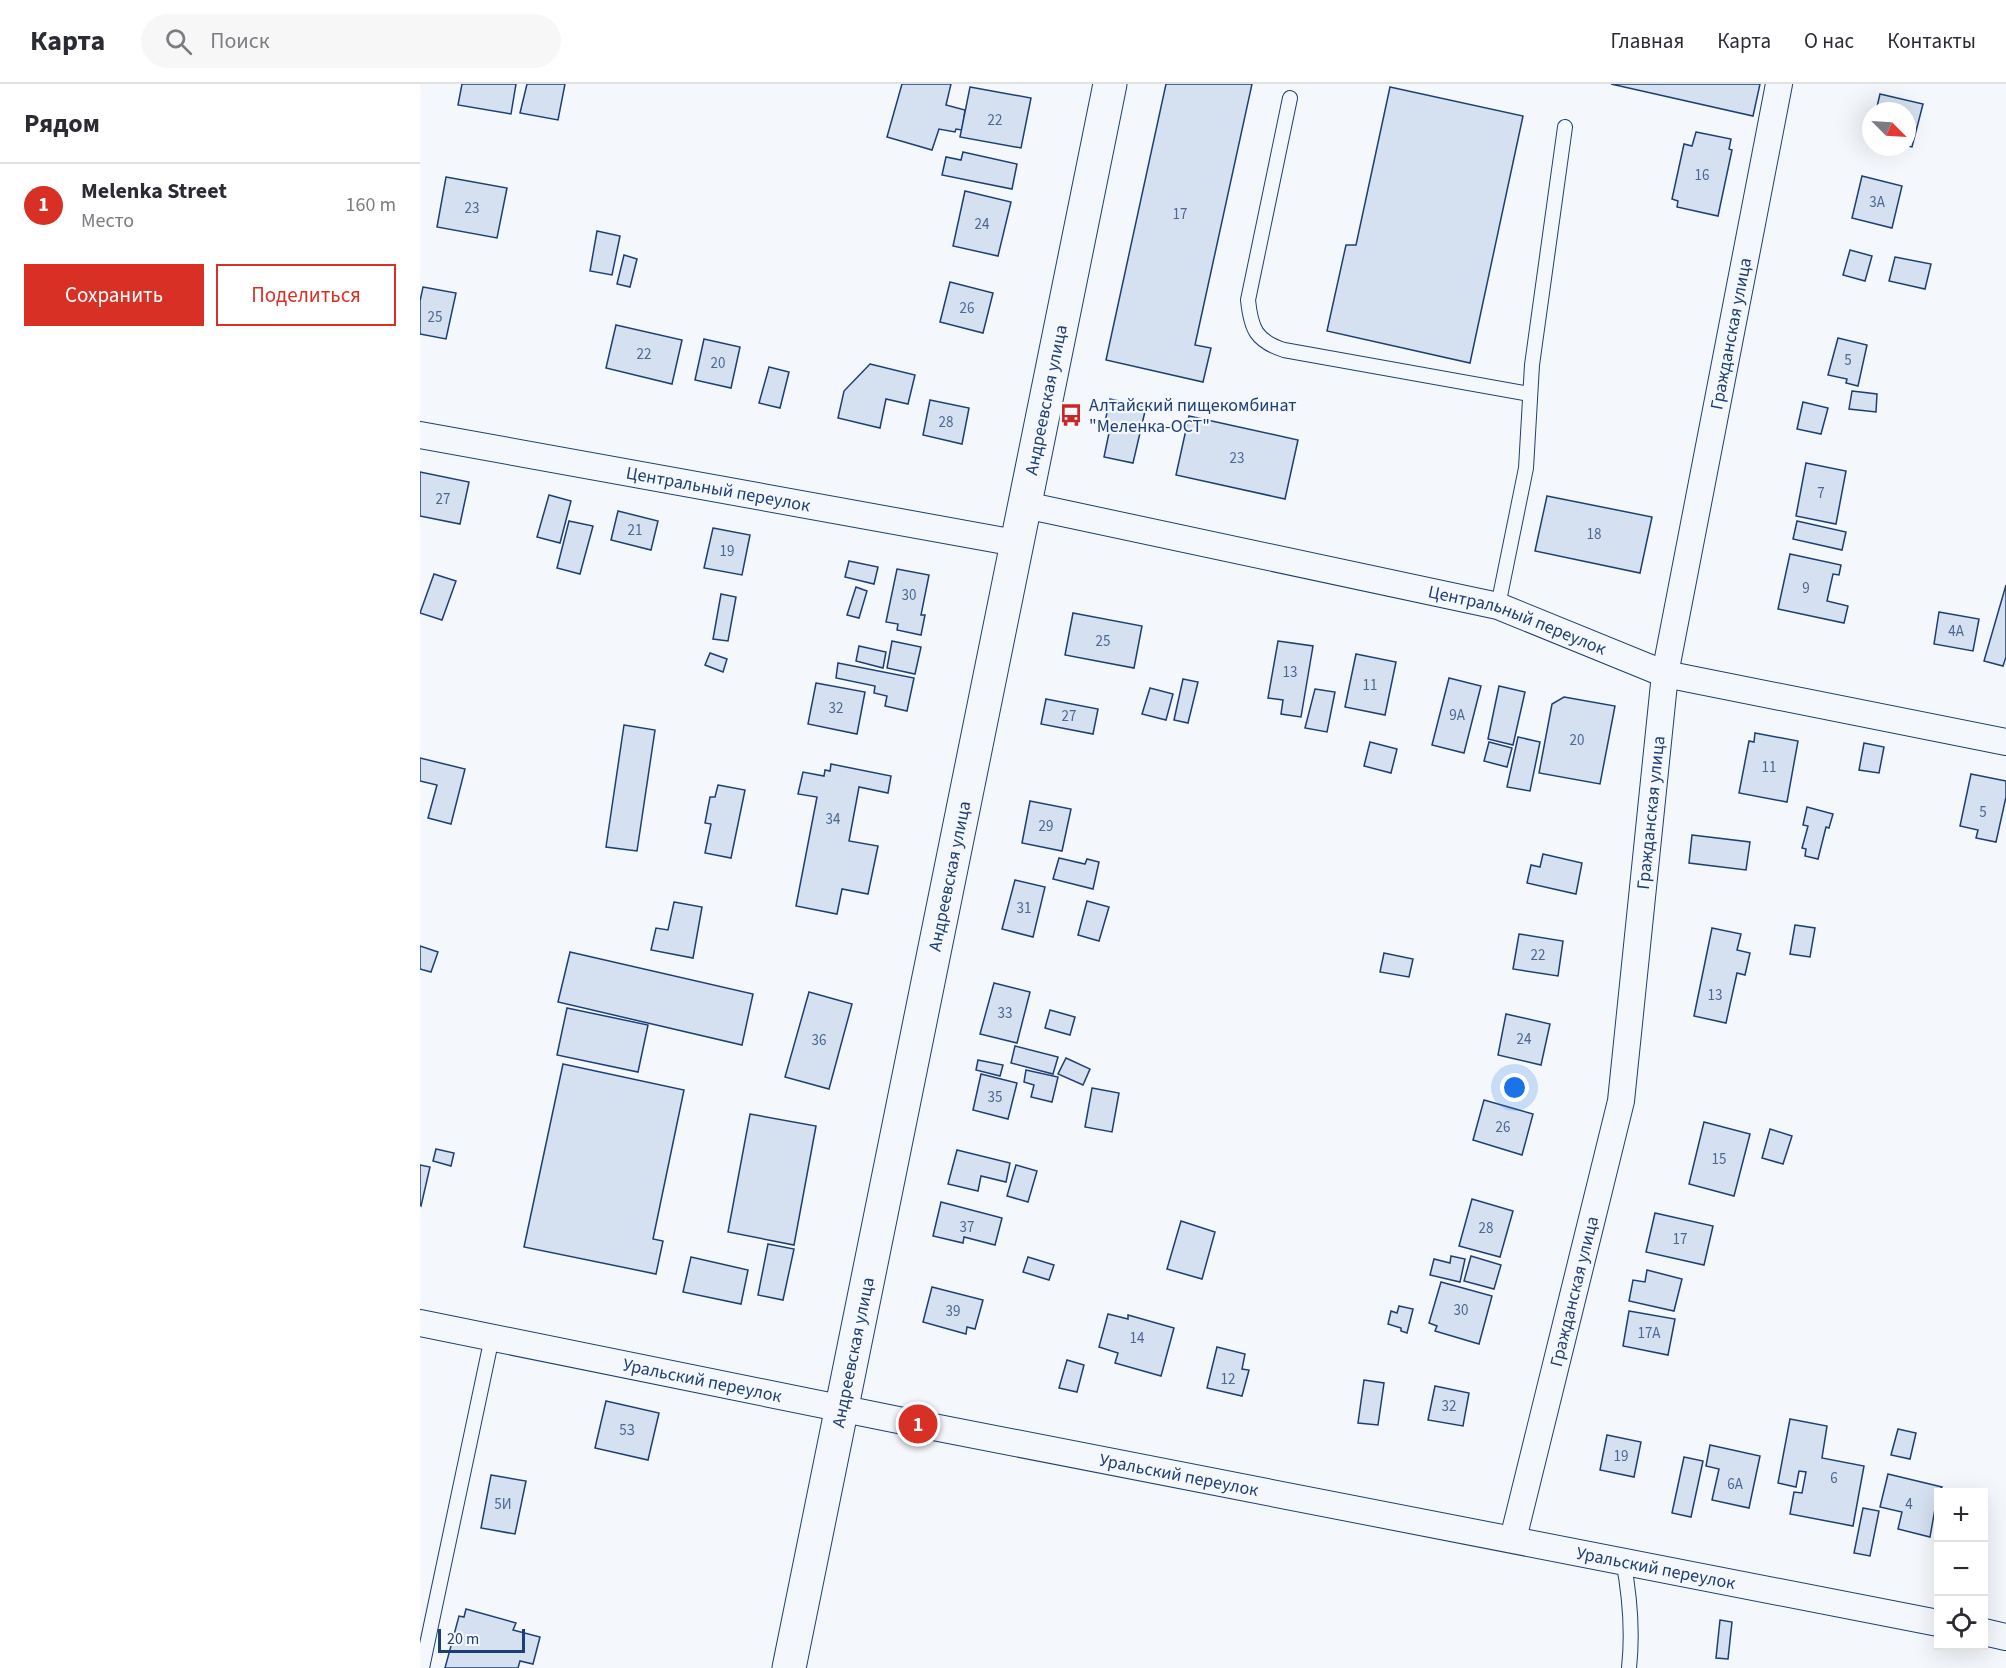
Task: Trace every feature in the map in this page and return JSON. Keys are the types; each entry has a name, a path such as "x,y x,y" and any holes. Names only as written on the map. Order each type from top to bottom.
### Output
{"street":[{"name":"Андреевская улица","path":"789,1668 1110,84"},
{"name":"Гражданская улица","path":"1513,1539 1621,1101 1665,674 1779,84"},
{"name":"Центральный переулок","path":"420,435 1016,543"},
{"name":"Центральный переулок","path":"1025,505 1498,606 1665,674 2006,742"},
{"name":"Уральский переулок","path":"420,1323 1934,1622"},
{"path":"1988,1633 2006,1637"}],"lane":[{"path":"1290,98 1248,300 1250,319 1256,333 1267,344 1284,350 1530,394"},
{"path":"1498,606 1526,468 1530,394 1565,127"},
{"path":"422,1668 492,1338"},
{"path":"1623,1560 1629,1592 1632,1639 1629,1668"}],"building":[{"path":"462,84 516,84 511,114 458,105"},
{"path":"527,84 565,84 558,120 520,113"},
{"path":"902,84 951,84 946,105 965,110 962,130 956,129 955,132 939,129 932,150 887,137"},
{"path":"1166,84 1252,84 1195,345 1211,348 1203,382 1106,360"},
{"path":"1611,84 1760,84 1753,116"},
{"path":"970,87 1031,98 1021,148 960,137"},
{"path":"1390,87 1523,116 1470,363 1327,331 1346,245 1356,245"},
{"path":"1880,94 1914,102 1878,102"},
{"path":"1916,102 1923,104 1916,131"},
{"path":"1696,132 1731,139 1729,149 1732,150 1718,216 1677,207 1678,201 1672,199 1684,144 1692,146"},
{"path":"963,152 1017,164 1012,189 942,175 946,157 961,160"},
{"path":"1862,176 1902,186 1892,228 1852,218"},
{"path":"446,177 507,188 497,238 437,227"},
{"path":"965,191 1011,202 998,256 953,246"},
{"path":"597,231 620,236 612,275 590,271"},
{"path":"1850,250 1872,256 1865,281 1843,275"},
{"path":"624,255 637,259 630,287 617,284"},
{"path":"1895,257 1931,264 1925,289 1889,281"},
{"path":"950,282 993,293 983,333 940,322"},
{"path":"423,287 456,293 446,339 420,334 420,301"},
{"path":"616,325 682,340 672,384 606,368"},
{"path":"1838,338 1867,345 1858,386 1846,383 1847,379 1828,375"},
{"path":"704,339 740,347 731,388 695,380"},
{"path":"870,364 915,375 908,404 886,399 880,428 838,418 844,391"},
{"path":"769,367 789,372 780,408 759,403"},
{"path":"1852,391 1877,394 1876,412 1849,409"},
{"path":"1110,399 1146,407 1133,463 1104,457 1109,433 1103,431"},
{"path":"930,400 969,408 962,444 923,435"},
{"path":"1803,402 1828,408 1821,434 1797,429"},
{"path":"1189,416 1298,440 1285,499 1176,475"},
{"path":"1806,463 1846,471 1836,524 1796,516"},
{"path":"420,472 469,482 460,524 420,516"},
{"path":"549,495 571,501 560,543 537,537"},
{"path":"1547,496 1652,517 1640,573 1535,551"},
{"path":"618,511 658,521 651,550 611,540"},
{"path":"569,521 593,526 580,574 557,568"},
{"path":"1797,521 1846,532 1842,550 1793,539"},
{"path":"713,528 750,535 742,575 704,568"},
{"path":"1790,554 1841,565 1839,575 1833,574 1827,601 1848,606 1844,623 1778,609"},
{"path":"849,561 878,567 874,584 845,577"},
{"path":"897,569 929,575 921,615 925,615 921,635 897,630 898,624 886,622"},
{"path":"434,574 456,581 442,620 420,613"},
{"path":"2006,585 2006,657 2003,666 1984,661"},
{"path":"856,587 867,591 859,618 847,615"},
{"path":"721,594 736,597 728,641 713,639"},
{"path":"1939,612 1979,619 1973,651 1934,644"},
{"path":"1073,613 1142,626 1134,668 1065,655"},
{"path":"892,641 921,647 915,674 887,668"},
{"path":"1278,641 1313,646 1301,717 1281,714 1283,700 1268,698"},
{"path":"859,646 886,652 883,668 856,661"},
{"path":"710,653 727,659 723,672 705,665"},
{"path":"1356,654 1396,662 1385,715 1345,707"},
{"path":"838,663 914,678 907,711 885,706 887,696 874,693 875,686 836,678"},
{"path":"1449,678 1481,686 1464,753 1432,745"},
{"path":"1183,679 1198,682 1188,723 1174,720"},
{"path":"816,683 865,692 857,734 808,724"},
{"path":"1499,686 1525,692 1513,745 1488,739"},
{"path":"1150,688 1173,694 1166,720 1142,714"},
{"path":"1315,689 1335,692 1327,732 1305,728"},
{"path":"1564,697 1615,706 1600,784 1539,773 1552,704"},
{"path":"1046,699 1098,709 1093,734 1041,724"},
{"path":"624,725 655,730 637,851 606,847"},
{"path":"1755,733 1798,741 1787,802 1739,793 1749,741 1754,742"},
{"path":"1518,737 1540,742 1530,791 1507,787"},
{"path":"1370,742 1397,749 1391,773 1364,766"},
{"path":"1489,742 1512,748 1507,767 1484,761"},
{"path":"1864,743 1884,747 1879,773 1859,770"},
{"path":"420,758 465,769 451,824 428,818 437,785 420,781"},
{"path":"831,764 891,776 888,793 859,787 849,841 878,846 868,894 842,889 837,914 796,906 817,797 798,794 803,772 824,776 825,770 830,771"},
{"path":"1971,774 2006,781 2006,797 1996,842 1976,838 1978,830 1960,826"},
{"path":"718,785 745,790 731,858 705,853 711,824 705,823 710,797 715,797"},
{"path":"1030,801 1071,809 1062,851 1022,843"},
{"path":"1807,807 1833,814 1829,828 1826,827 1818,859 1805,856 1806,849 1802,848 1808,826 1803,825"},
{"path":"1692,835 1750,842 1746,870 1689,863"},
{"path":"1543,854 1582,863 1576,894 1527,883 1531,865 1540,867"},
{"path":"1059,858 1085,864 1087,859 1099,862 1093,889 1053,879"},
{"path":"1015,880 1045,887 1033,937 1002,929"},
{"path":"1087,901 1109,907 1099,941 1078,935"},
{"path":"674,902 702,907 693,958 651,950 656,928 668,930"},
{"path":"1795,925 1815,928 1810,957 1790,954"},
{"path":"1712,928 1741,934 1737,950 1750,953 1745,975 1737,973 1726,1023 1694,1016"},
{"path":"1519,934 1563,941 1558,976 1513,969"},
{"path":"420,946 438,952 431,972 420,969"},
{"path":"570,952 753,994 742,1045 558,1002"},
{"path":"1384,953 1413,959 1409,977 1380,972"},
{"path":"994,983 1030,992 1017,1043 980,1034"},
{"path":"809,992 852,1004 829,1089 785,1077"},
{"path":"567,1008 648,1025 638,1072 557,1055"},
{"path":"1050,1010 1075,1017 1070,1035 1045,1028"},
{"path":"1506,1014 1550,1024 1541,1065 1498,1055"},
{"path":"1015,1046 1058,1057 1053,1074 1011,1063"},
{"path":"1066,1058 1090,1069 1083,1085 1058,1074"},
{"path":"978,1060 1003,1065 1000,1076 976,1070"},
{"path":"563,1064 684,1090 653,1239 663,1241 656,1274 524,1247"},
{"path":"1026,1070 1058,1077 1052,1102 1031,1097 1034,1085 1024,1082"},
{"path":"981,1074 1017,1083 1008,1119 973,1110"},
{"path":"1092,1088 1119,1093 1112,1132 1085,1127"},
{"path":"1484,1100 1533,1114 1522,1155 1473,1140"},
{"path":"750,1114 816,1126 794,1245 728,1232"},
{"path":"1704,1122 1750,1134 1734,1196 1689,1184"},
{"path":"1770,1129 1792,1136 1783,1164 1762,1158"},
{"path":"436,1149 454,1153 451,1166 433,1161"},
{"path":"957,1150 1010,1163 1006,1182 981,1176 978,1191 948,1184"},
{"path":"420,1165 430,1167 421,1206 420,1205"},
{"path":"1016,1165 1037,1171 1028,1202 1007,1196"},
{"path":"1472,1199 1513,1211 1500,1257 1459,1246"},
{"path":"941,1202 1002,1218 995,1245 964,1237 963,1243 933,1236"},
{"path":"1655,1213 1713,1226 1704,1265 1646,1252"},
{"path":"1181,1221 1215,1232 1202,1279 1167,1269"},
{"path":"768,1244 794,1249 783,1300 758,1295"},
{"path":"1451,1256 1465,1259 1460,1282 1430,1275 1434,1259 1450,1263"},
{"path":"1471,1256 1501,1265 1494,1289 1464,1281"},
{"path":"691,1257 748,1270 741,1304 683,1292"},
{"path":"1028,1257 1054,1265 1049,1280 1023,1272"},
{"path":"1647,1270 1682,1279 1674,1311 1629,1301 1633,1280 1645,1282"},
{"path":"1441,1282 1492,1296 1479,1344 1435,1331 1437,1326 1429,1323"},
{"path":"932,1287 983,1300 975,1329 967,1327 966,1334 923,1322"},
{"path":"1399,1306 1413,1309 1407,1333 1401,1331 1401,1328 1388,1324 1391,1311 1397,1313"},
{"path":"1629,1311 1675,1319 1668,1355 1623,1346"},
{"path":"1108,1314 1128,1319 1128,1315 1174,1328 1161,1376 1115,1363 1118,1353 1099,1347"},
{"path":"1217,1347 1245,1354 1242,1369 1249,1370 1242,1396 1207,1388"},
{"path":"1067,1360 1084,1365 1077,1392 1059,1388"},
{"path":"1364,1380 1384,1383 1378,1425 1358,1423"},
{"path":"1435,1386 1469,1393 1463,1426 1428,1420"},
{"path":"606,1401 659,1413 648,1460 595,1448"},
{"path":"1790,1419 1827,1426 1822,1458 1864,1466 1853,1526 1790,1514 1794,1492 1802,1493 1806,1472 1799,1471 1796,1487 1778,1483"},
{"path":"1898,1429 1916,1433 1910,1459 1891,1455"},
{"path":"1607,1435 1641,1442 1634,1477 1600,1470"},
{"path":"1710,1445 1760,1456 1749,1508 1712,1500 1719,1469 1706,1466"},
{"path":"1684,1457 1703,1461 1691,1517 1672,1513"},
{"path":"1888,1474 1942,1487 1934,1488 1934,1514 1930,1537 1898,1529 1902,1512 1880,1507"},
{"path":"491,1475 526,1481 515,1534 481,1528"},
{"path":"1863,1508 1879,1511 1870,1556 1854,1553"},
{"path":"466,1609 516,1623 513,1630 540,1637 533,1664 520,1661 518,1668 445,1668 459,1616 464,1617"},
{"path":"1720,1620 1732,1622 1728,1659 1716,1658"}],"place":[{"name":"Алтайский пищекомбинат \"Меленка-ОСТ\"","path":"1071,415"},
{"name":"Melenka Street","path":"918,1424"}]}
